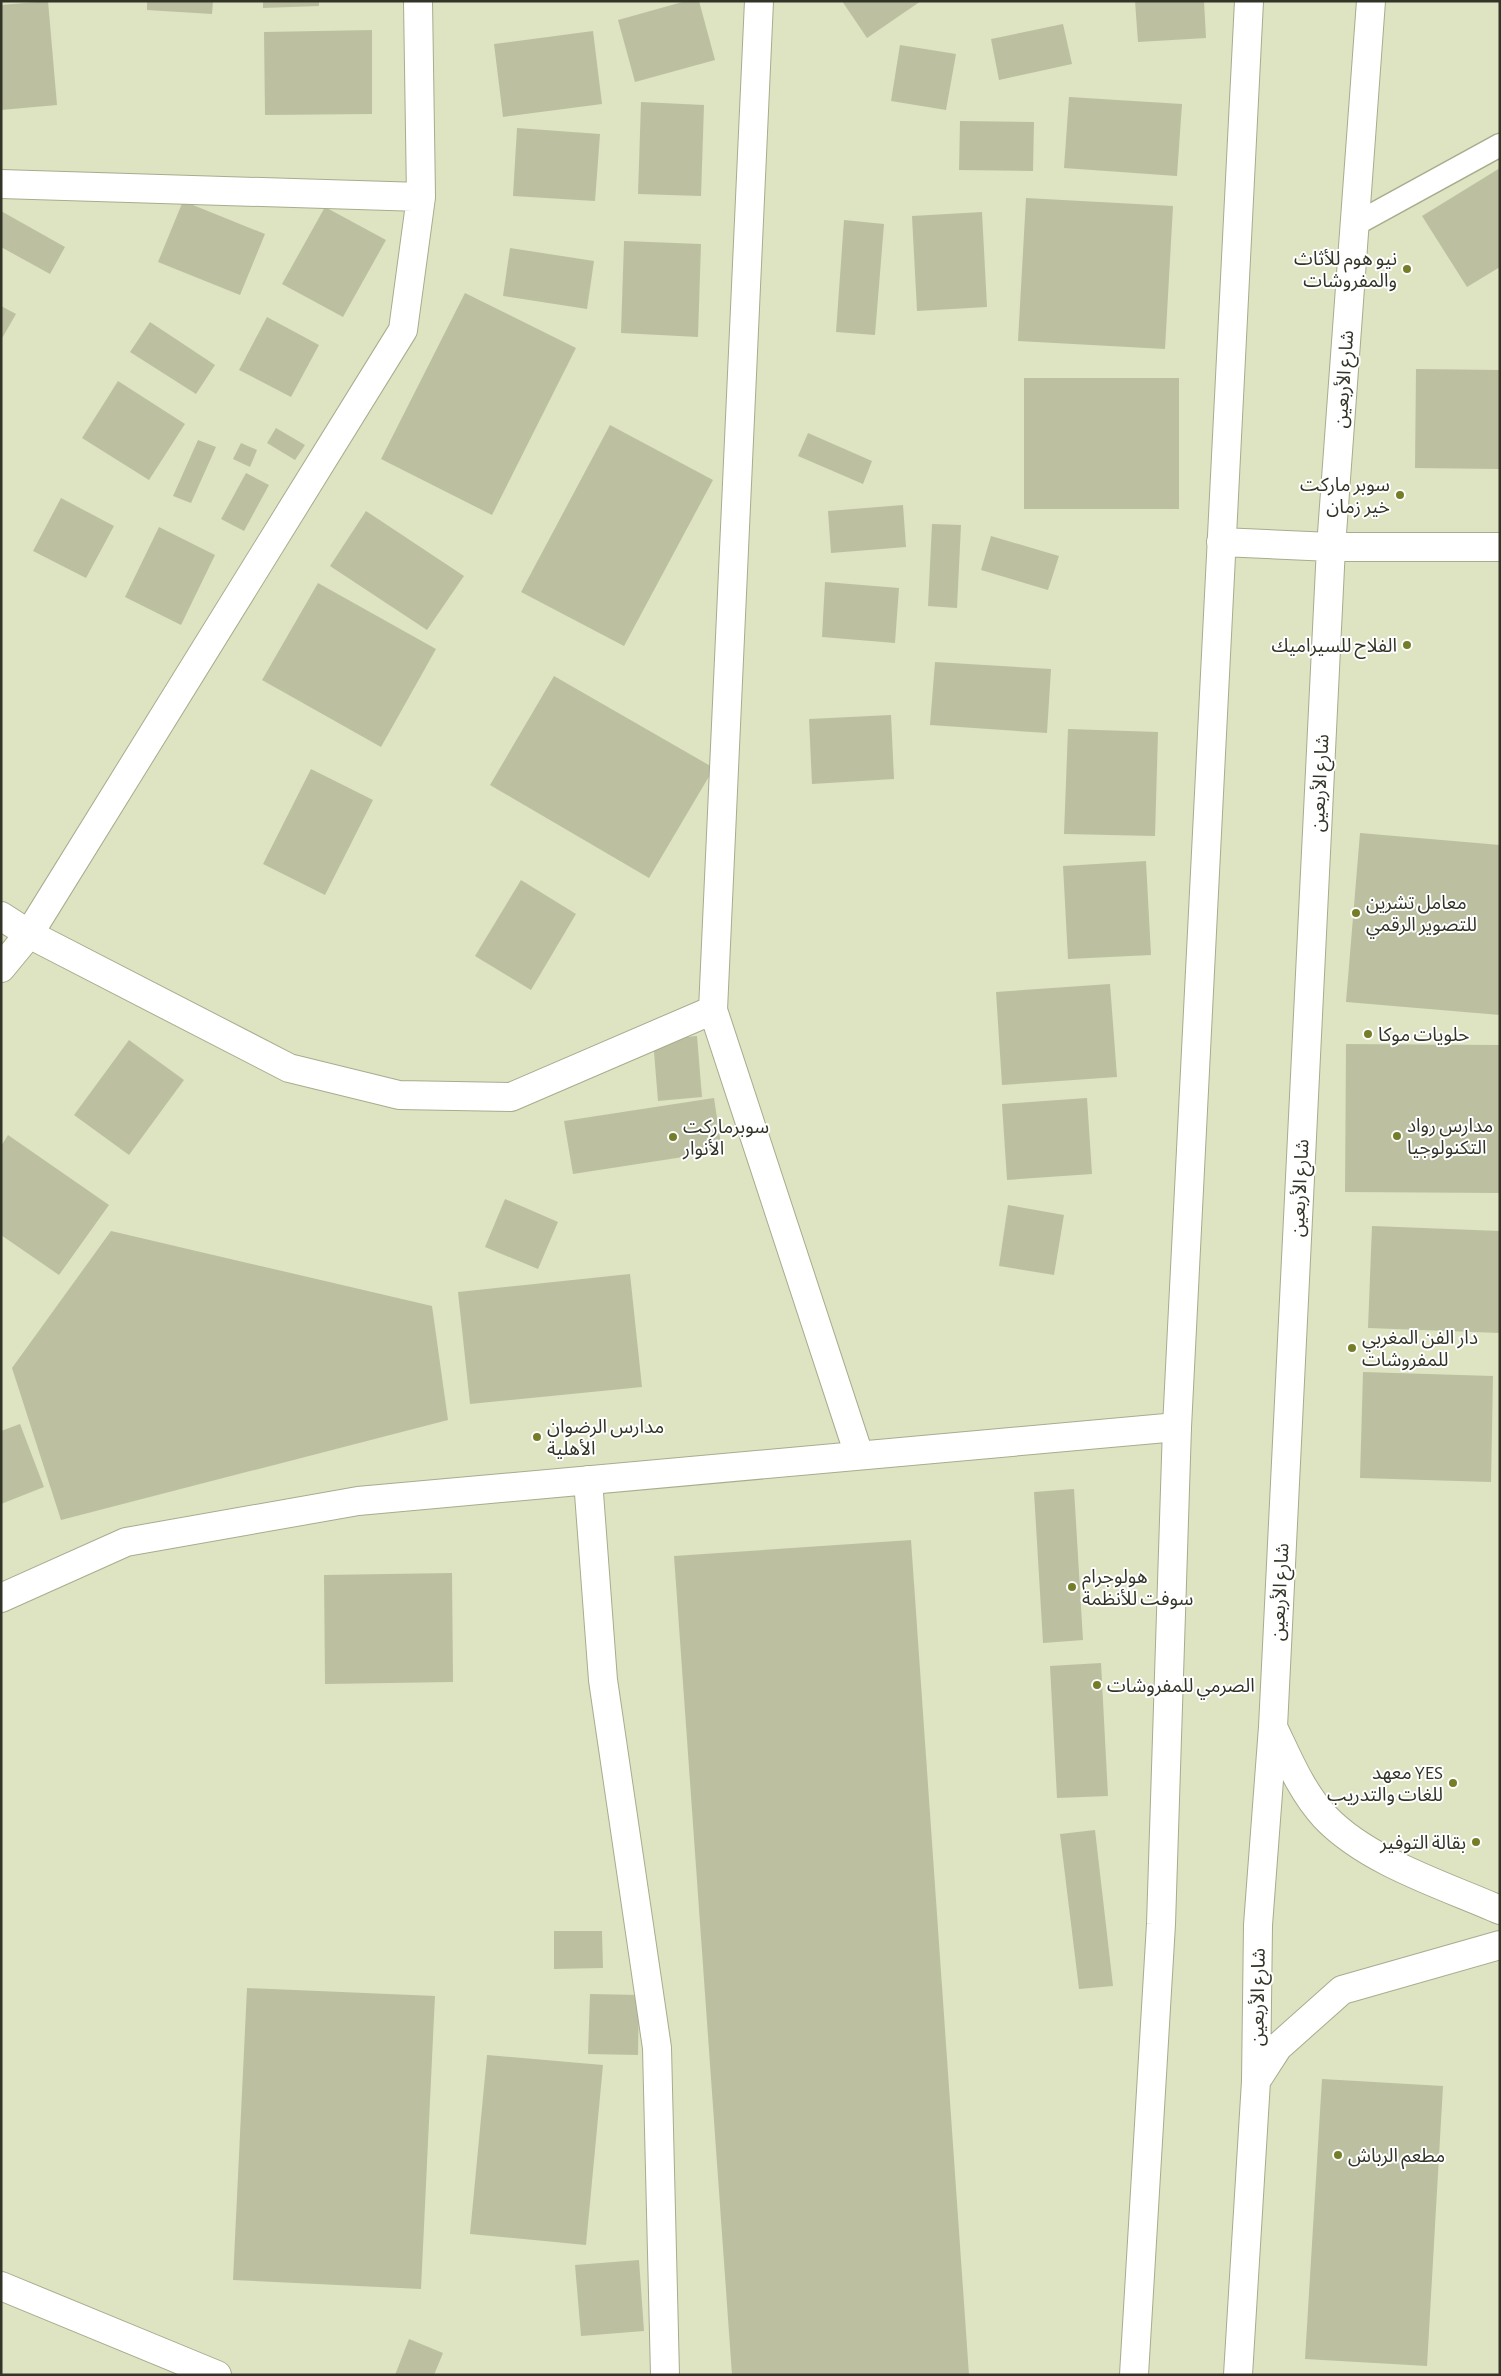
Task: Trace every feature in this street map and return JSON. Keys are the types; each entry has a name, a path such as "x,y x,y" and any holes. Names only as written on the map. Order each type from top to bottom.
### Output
{"street":[{"path":"1,968 29,934 404,330 421,197 418,1"},
{"path":"759,1 713,1010 859,1455"},
{"path":"1134,2375 1161,1924 1177,1427 1249,1"},
{"name":"شارع الأربعين","path":"1238,2375 1256,2081 1258,1925 1272,1727 1331,547 1371,1"},
{"path":"1,184 421,197"},
{"path":"1221,542 1331,547 1500,546"},
{"path":"1,916 29,934 289,1068 399,1095 511,1097 713,1010"},
{"path":"1,1598 126,1542 358,1501 1177,1427"},
{"path":"588,1480 603,1680 658,2048 665,2375"},
{"path":"1272,1727 1299,1781 1325,1817 1368,1852 1500,1910"},
{"path":"1256,2081 1278,2047 1342,1990 1500,1945"},
{"path":"1,2286 217,2375"}],"lane":[{"path":"1354,225 1500,145"}],"building":[{"path":"48,1 57,105 1,110 1,5"},
{"path":"147,1 213,1 212,14 147,10"},
{"path":"263,1 319,1 319,6 263,8"},
{"path":"686,1 699,1 715,60 635,82 618,20"},
{"path":"842,1 921,1 867,38"},
{"path":"1135,1 1204,1 1206,38 1138,42"},
{"path":"1063,24 1072,64 999,80 991,39"},
{"path":"372,30 372,114 265,115 264,32"},
{"path":"593,31 602,104 503,117 494,44"},
{"path":"900,45 956,54 946,110 891,101"},
{"path":"1069,97 1182,104 1177,176 1064,168"},
{"path":"641,102 704,105 701,196 638,194"},
{"path":"960,121 1034,122 1033,171 959,170"},
{"path":"517,128 600,134 595,201 513,196"},
{"path":"1500,168 1500,267 1467,287 1422,216"},
{"path":"1026,198 1173,206 1165,349 1018,341"},
{"path":"183,201 265,234 240,295 158,262"},
{"path":"325,207 386,240 343,317 282,284"},
{"path":"1,211 65,247 50,274 1,247"},
{"path":"982,212 987,307 917,311 912,216"},
{"path":"844,220 884,224 875,335 836,332"},
{"path":"624,241 701,244 698,337 621,333"},
{"path":"510,248 594,261 587,309 503,296"},
{"path":"465,293 576,348 492,515 381,459"},
{"path":"1,306 16,314 1,340"},
{"path":"267,317 319,345 291,397 239,370"},
{"path":"150,322 215,365 196,394 130,352"},
{"path":"1416,369 1500,370 1500,469 1415,468"},
{"path":"1024,378 1179,378 1179,509 1024,509"},
{"path":"118,381 185,424 149,480 82,438"},
{"path":"610,425 713,480 624,646 521,592"},
{"path":"276,428 305,445 295,460 267,443"},
{"path":"808,433 872,461 863,484 798,456"},
{"path":"198,440 216,447 191,503 173,496"},
{"path":"241,443 257,450 250,467 233,459"},
{"path":"246,473 269,485 244,531 221,519"},
{"path":"61,498 114,526 86,578 33,551"},
{"path":"903,505 906,547 831,553 828,511"},
{"path":"366,511 464,576 427,630 330,566"},
{"path":"932,524 961,525 957,608 928,606"},
{"path":"159,527 215,555 181,625 125,597"},
{"path":"991,536 1059,556 1048,590 981,570"},
{"path":"825,582 899,588 895,643 822,637"},
{"path":"318,583 436,649 381,747 262,680"},
{"path":"935,662 1051,669 1047,733 930,725"},
{"path":"554,676 714,768 649,878 490,785"},
{"path":"891,715 894,779 812,784 809,719"},
{"path":"1068,729 1158,732 1155,836 1064,834"},
{"path":"311,769 373,800 325,895 263,864"},
{"path":"1360,833 1500,845 1500,1015 1346,1002"},
{"path":"1146,861 1151,955 1068,959 1063,866"},
{"path":"521,880 576,914 531,990 475,956"},
{"path":"1110,984 1117,1077 1002,1085 996,992"},
{"path":"697,1036 702,1097 658,1101 653,1040"},
{"path":"129,1040 184,1080 129,1155 74,1115"},
{"path":"1346,1044 1500,1045 1500,1193 1345,1192"},
{"path":"714,1098 722,1151 573,1174 564,1121"},
{"path":"1087,1098 1092,1174 1007,1180 1002,1104"},
{"path":"8,1135 109,1205 59,1275 1,1235 1,1146"},
{"path":"505,1199 558,1222 538,1269 485,1247"},
{"path":"1008,1205 1064,1215 1054,1275 999,1266"},
{"path":"1372,1226 1500,1231 1500,1333 1368,1328"},
{"path":"111,1231 432,1306 448,1420 61,1520 12,1368"},
{"path":"630,1274 642,1387 470,1404 458,1292"},
{"path":"1363,1372 1493,1376 1491,1482 1360,1478"},
{"path":"20,1424 44,1487 1,1504 1,1431"},
{"path":"1074,1489 1083,1640 1043,1643 1034,1492"},
{"path":"911,1540 969,2375 732,2375 674,1556"},
{"path":"452,1573 453,1682 325,1684 324,1575"},
{"path":"1101,1663 1108,1796 1057,1798 1050,1666"},
{"path":"1095,1830 1113,1986 1079,1989 1060,1834"},
{"path":"554,1931 602,1931 603,1968 554,1969"},
{"path":"247,1988 435,1996 421,2289 233,2280"},
{"path":"590,1994 639,1995 638,2055 588,2054"},
{"path":"487,2055 603,2065 586,2245 470,2234"},
{"path":"1322,2079 1443,2086 1427,2366 1305,2359"},
{"path":"639,2260 644,2331 581,2336 575,2265"},
{"path":"409,2339 443,2353 434,2375 395,2375"}],"place":[{"name":"نيو هوم للأثاث والمفروشات","path":"1407,269"},
{"name":"سوبر ماركت خير زمان","path":"1400,495"},
{"name":"الفلاح للسيراميك","path":"1407,645"},
{"name":"معامل تشرين للتصوير الرقمي","path":"1356,913"},
{"name":"حلويات موكا","path":"1368,1034"},
{"name":"مدارس رواد التكنولوجيا","path":"1397,1136"},
{"name":"سوبرماركت الأنوار","path":"673,1137"},
{"name":"دار الفن المغربي للمفروشات","path":"1352,1348"},
{"name":"مدارس الرضوان الأهلية","path":"537,1437"},
{"name":"هولوجرام سوفت للأنظمة","path":"1072,1587"},
{"name":"الصرمي للمفروشات","path":"1097,1685"},
{"name":"معهد YES للغات والتدريب","path":"1453,1783"},
{"name":"بقالة التوفير","path":"1476,1842"},
{"name":"مطعم الرباش","path":"1338,2155"}]}
